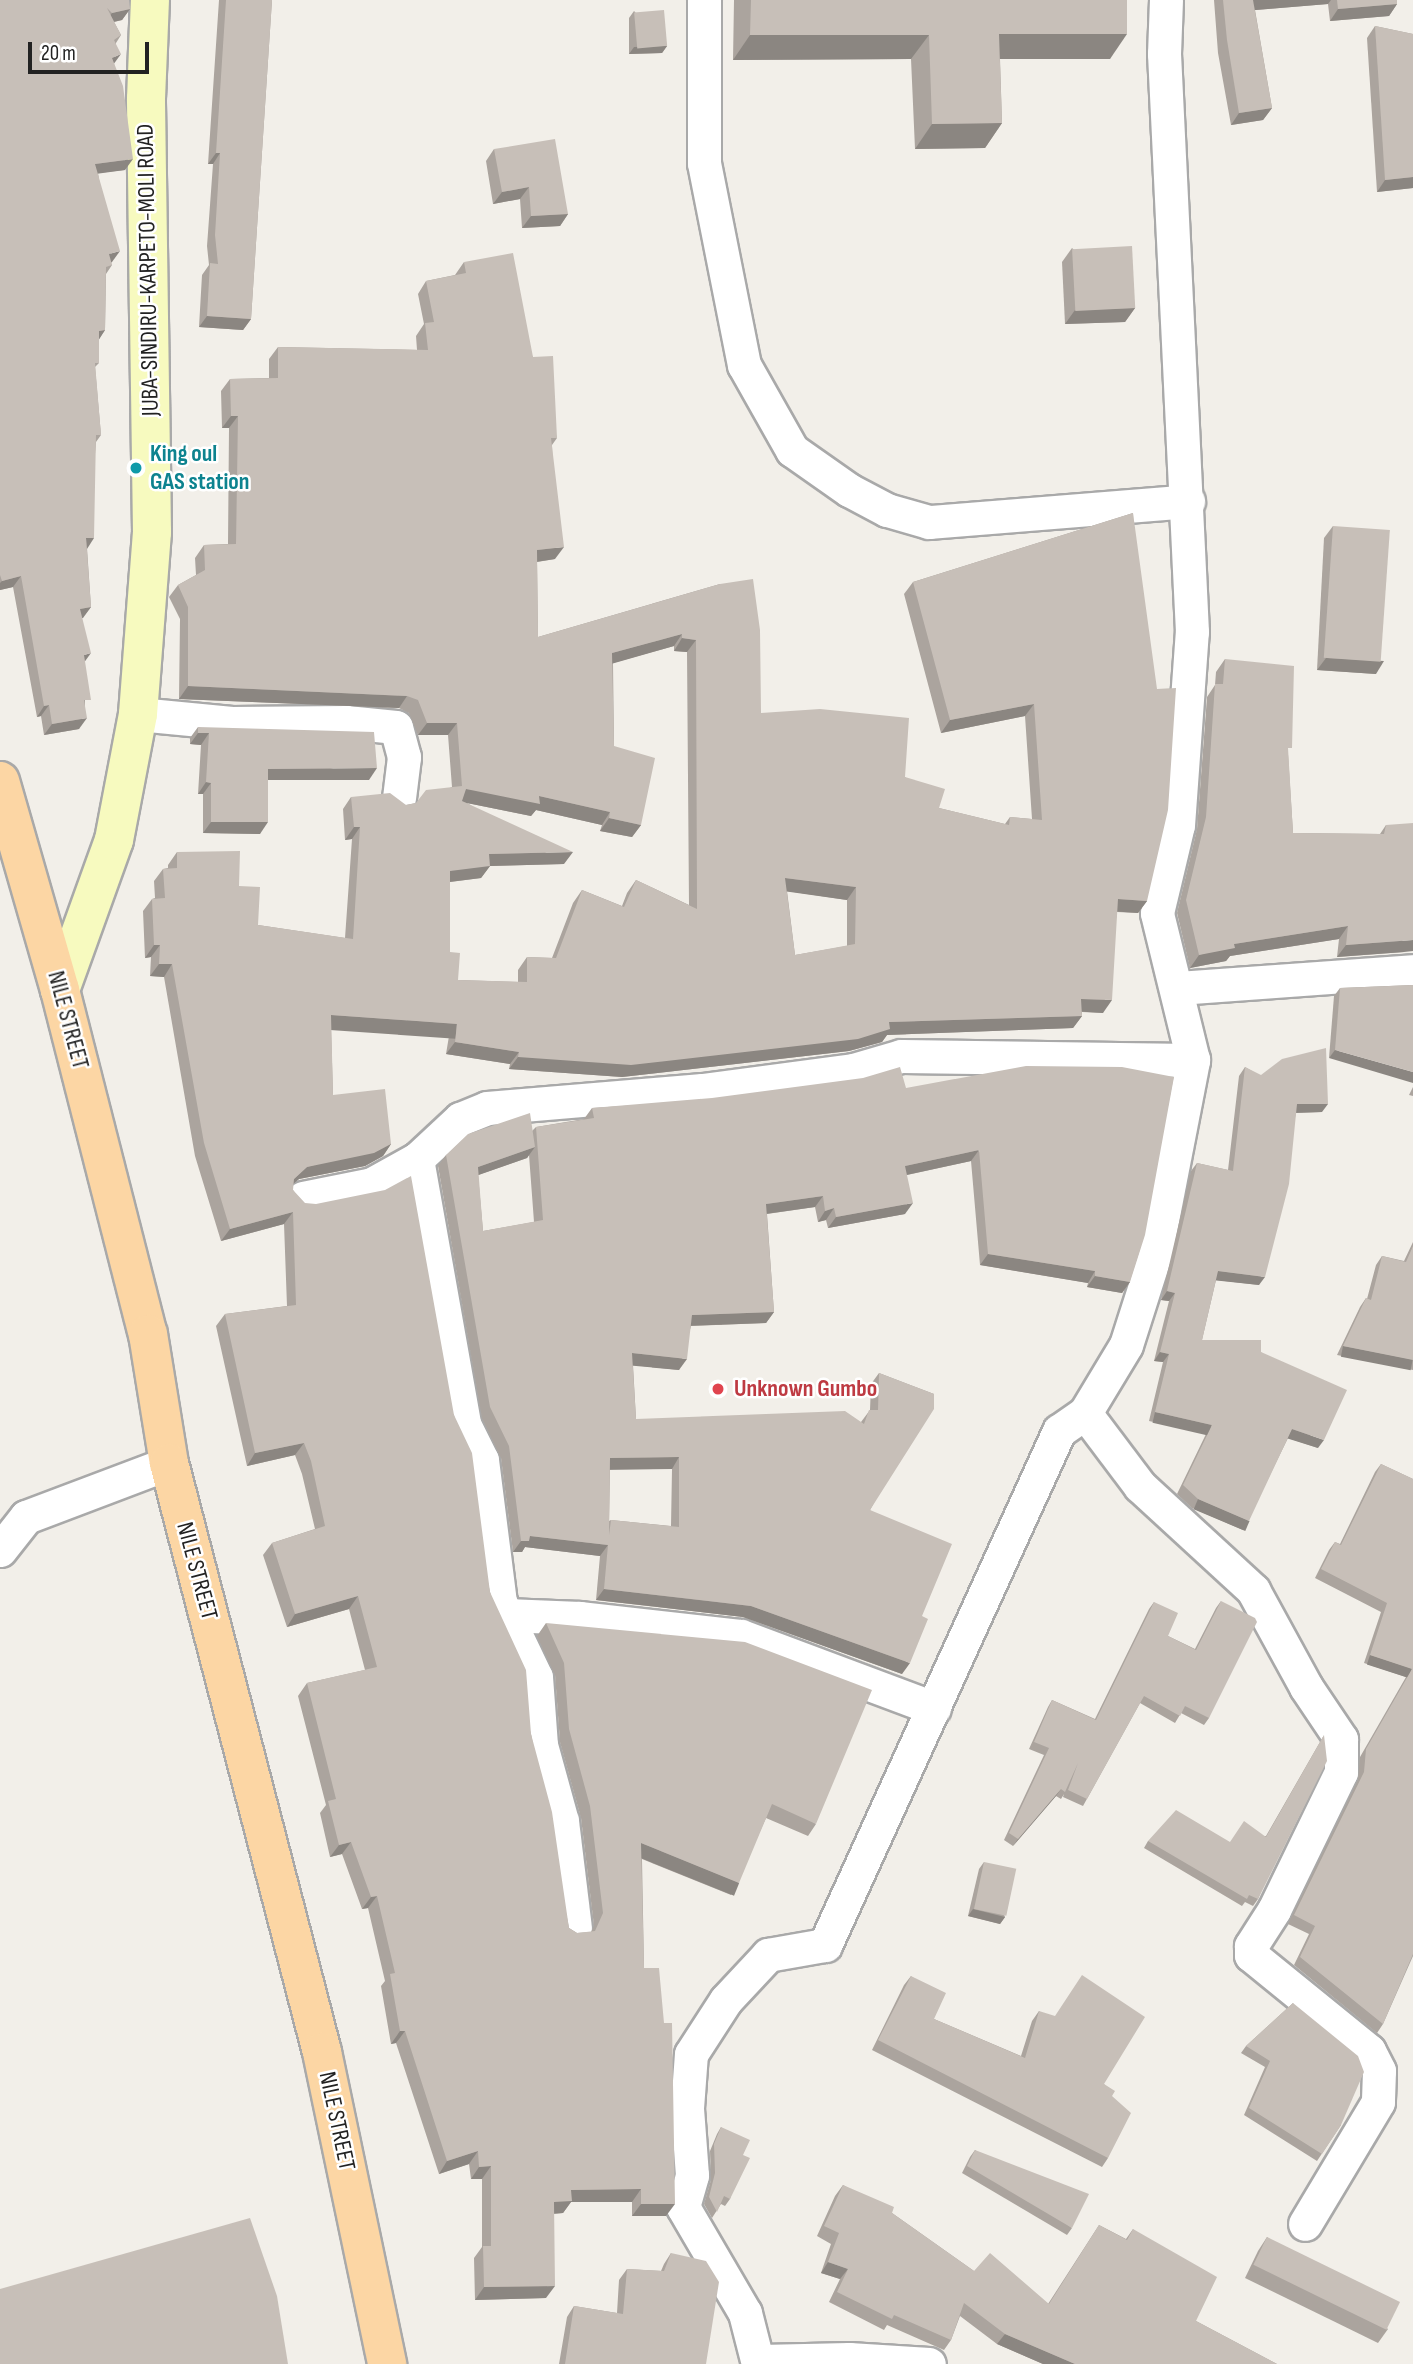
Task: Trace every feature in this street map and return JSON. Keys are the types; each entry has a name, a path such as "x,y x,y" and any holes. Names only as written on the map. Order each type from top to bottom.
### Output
{"main road":[{"name":"JUBA-SINDIRU-KARPETO-MOLI ROAD","path":"60,990 114,840 138,714 152,532 146,99 150,0"},
{"name":"NILE STREET","path":"0,781 60,990 148,1334 169,1463 322,2052 387,2364"}],"street":[{"path":"704,0 704,163 744,365 792,450 849,490 887,510 929,522 1188,501"},
{"path":"929,2364 849,2358 759,2362 745,2313 683,2207 692,2175 687,2108 691,2054 726,2000 768,1955 825,1945 1059,1431 1085,1413 1126,1345 1156,1251 1193,1060 1157,913 1178,825 1192,632 1188,501 1164,54 1166,0"},
{"path":"138,714 232,723 396,726 404,757 399,798"},
{"path":"1177,988 1413,971"},
{"path":"303,1198 372,1184 416,1159 460,1119 487,1108 702,1090 853,1070 901,1056 1193,1060"},
{"path":"416,1159 464,1424 482,1460 500,1602 536,1677 541,1745 562,1821 575,1928"},
{"path":"1085,1413 1140,1486 1253,1590 1306,1687 1341,1739 1341,1772 1274,1910 1251,1946 1251,1955 1369,2051 1379,2071 1378,2102 1305,2224"},
{"path":"0,1549 26,1517 169,1463"},
{"path":"506,1615 580,1618 741,1636 934,1708"}],"building":[{"path":"0,0 129,0 130,9 112,13 107,8 121,35 114,40 121,54 112,58 123,86 133,159 95,164 120,251 109,254 112,265 106,267 105,330 99,331 99,363 95,363 101,435 96,435 94,538 86,538 91,607 80,609 91,653 84,655 91,700 84,700 87,718 52,724 49,705 44,706 21,576 2,581 0,575"},
{"path":"226,0 272,0 251,319 207,316 210,263 218,264 215,235 220,153 216,153"},
{"path":"751,0 1127,0 1127,34 999,34 1002,123 932,124 929,35 750,35"},
{"path":"1223,0 1253,0 1272,108 1239,113"},
{"path":"1337,0 1397,0 1397,4 1338,9"},
{"path":"664,10 667,46 637,48 634,13"},
{"path":"1375,26 1413,34 1413,177 1385,180"},
{"path":"555,139 568,214 531,216 529,187 502,192 494,149"},
{"path":"1132,246 1135,308 1075,311 1072,249"},
{"path":"513,253 533,357 553,356 557,438 551,438 564,547 537,550 538,637 720,584 753,579 760,630 761,713 820,709 909,718 905,777 945,789 939,808 1009,825 1010,817 1042,820 1034,704 950,720 913,582 1133,513 1157,689 1176,688 1168,810 1147,901 1118,899 1112,1000 1081,999 1082,1016 889,1022 890,1029 858,1039 631,1065 518,1057 519,1052 455,1042 457,1024 331,1015 333,1095 385,1089 391,1144 374,1153 307,1167 294,1179 293,1190 305,1203 316,1204 385,1190 411,1176 454,1415 472,1453 490,1592 526,1670 531,1734 552,1812 569,1928 577,1933 595,1931 603,1913 590,1806 569,1729 564,1663 546,1623 745,1642 872,1690 816,1824 772,1804 739,1883 641,1843 644,1968 659,1968 664,2023 672,2023 675,2204 641,2204 641,2189 571,2190 572,2201 554,2202 555,2286 484,2287 483,2246 491,2246 491,2166 479,2167 478,2151 447,2161 405,2031 400,2031 390,1974 395,1973 377,1896 371,1897 351,1842 339,1845 328,1801 336,1799 307,1683 377,1667 358,1596 295,1614 272,1543 325,1526 311,1461 304,1443 255,1453 225,1314 296,1305 293,1212 230,1229 204,1143 172,964 159,964 160,945 154,945 152,899 165,898 163,869 177,868 177,852 240,851 239,886 260,887 258,925 353,939 360,827 354,827 351,797 390,793 406,805 416,803 426,790 462,786 457,723 427,723 418,700 407,696 188,686 188,607 178,585 205,570 204,545 236,544 238,416 231,416 230,379 278,378 278,347 428,350 425,323 434,322 426,281 466,273 464,262","holes":["682,634 682,638 696,640 697,909 636,880 624,907 582,890 556,958 527,957 527,982 458,980 460,953 450,952 450,871 490,866 489,854 573,852 462,801 466,789 540,804 539,796 610,812 609,818 641,825 655,758 614,746 612,653","785,878 856,887 855,944 795,955"]},
{"path":"1333,526 1390,530 1381,662 1324,658"},
{"path":"1225,659 1294,666 1292,748 1288,748 1293,833 1384,834 1386,825 1413,823 1413,940 1346,945 1348,926 1234,944 1235,948 1199,955 1186,900 1206,817 1215,684 1223,684"},
{"path":"198,727 374,732 377,768 268,769 268,822 211,822 211,783 206,782 209,733 198,733"},
{"path":"1413,985 1413,1072 1335,1050 1340,988"},
{"path":"1326,1048 1328,1104 1297,1104 1289,1184 1265,1277 1218,1271 1202,1340 1261,1340 1261,1352 1347,1390 1324,1440 1292,1429 1249,1521 1198,1499 1183,1485 1212,1425 1155,1412 1169,1354 1160,1352 1175,1293 1167,1291 1197,1163 1233,1171 1245,1067 1261,1075 1282,1059"},
{"path":"1026,1066 1122,1067 1174,1077 1145,1235 1130,1282 1095,1276 1095,1271 988,1254 979,1150 905,1166 913,1203 836,1217 834,1208 825,1211 823,1196 766,1204 774,1312 692,1315 687,1359 632,1353 636,1419 845,1411 864,1424 869,1410 878,1410 879,1373 934,1394 934,1409 870,1510 952,1544 922,1616 928,1619 910,1663 751,1606 604,1589 608,1545 530,1536 529,1541 521,1541 509,1446 490,1407 446,1155 468,1134 530,1113 535,1147 478,1167 483,1231 543,1220 536,1127 594,1118 592,1108 712,1098 863,1078 900,1067 906,1088","holes":["679,1457 679,1527 611,1520 609,1535 610,1458"]},
{"path":"1413,1246 1413,1360 1343,1346 1366,1298 1371,1300 1382,1256 1406,1262"},
{"path":"1381,1464 1413,1479 1413,1954 1383,2024 1300,1957 1315,1926 1294,1915 1364,1772 1366,1749 1412,1669 1370,1655 1387,1603 1321,1569 1335,1542 1341,1545"},
{"path":"1221,1601 1255,1618 1257,1622 1209,1718 1185,1706 1180,1716 1144,1696 1087,1799 1068,1790 1078,1763 1065,1792 1061,1789 1018,1839 1009,1833 1049,1748 1034,1742 1052,1700 1096,1720 1154,1602 1178,1613 1168,1636 1196,1650"},
{"path":"1324,1735 1327,1761 1258,1899 1249,1895 1247,1899 1148,1841 1176,1810 1230,1842 1244,1821 1266,1837"},
{"path":"984,1862 1016,1869 1006,1916 974,1909"},
{"path":"1082,1975 1145,2017 1104,2084 1115,2091 1112,2096 1131,2113 1108,2158 878,2040 911,1976 946,1993 934,2019 1025,2058 1039,2011 1055,2016"},
{"path":"1293,2003 1358,2056 1364,2072 1341,2125 1322,2154 1249,2108 1270,2061 1246,2046"},
{"path":"721,2127 750,2140 743,2155 750,2158 730,2199 724,2196 717,2212 709,2197 715,2173 714,2144"},
{"path":"975,2150 1089,2194 1072,2228 967,2166"},
{"path":"843,2185 894,2207 892,2213 974,2271 990,2253 1049,2304 1099,2225 1127,2240 1133,2229 1217,2277 1196,2321 1277,2364 1075,2364 1005,2334 964,2303 951,2340 894,2315 892,2319 837,2292 848,2269 828,2262 839,2233 824,2226"},
{"path":"250,2218 277,2296 288,2364 0,2364 0,2289"},
{"path":"1267,2237 1400,2302 1386,2330 1253,2265"},
{"path":"671,2253 706,2261 719,2282 706,2364 565,2364 574,2306 623,2314 627,2269 664,2271"}],"place":[{"name":"King oul GAS station","path":"136,468"},
{"name":"Unknown Gumbo","path":"718,1389"}]}
